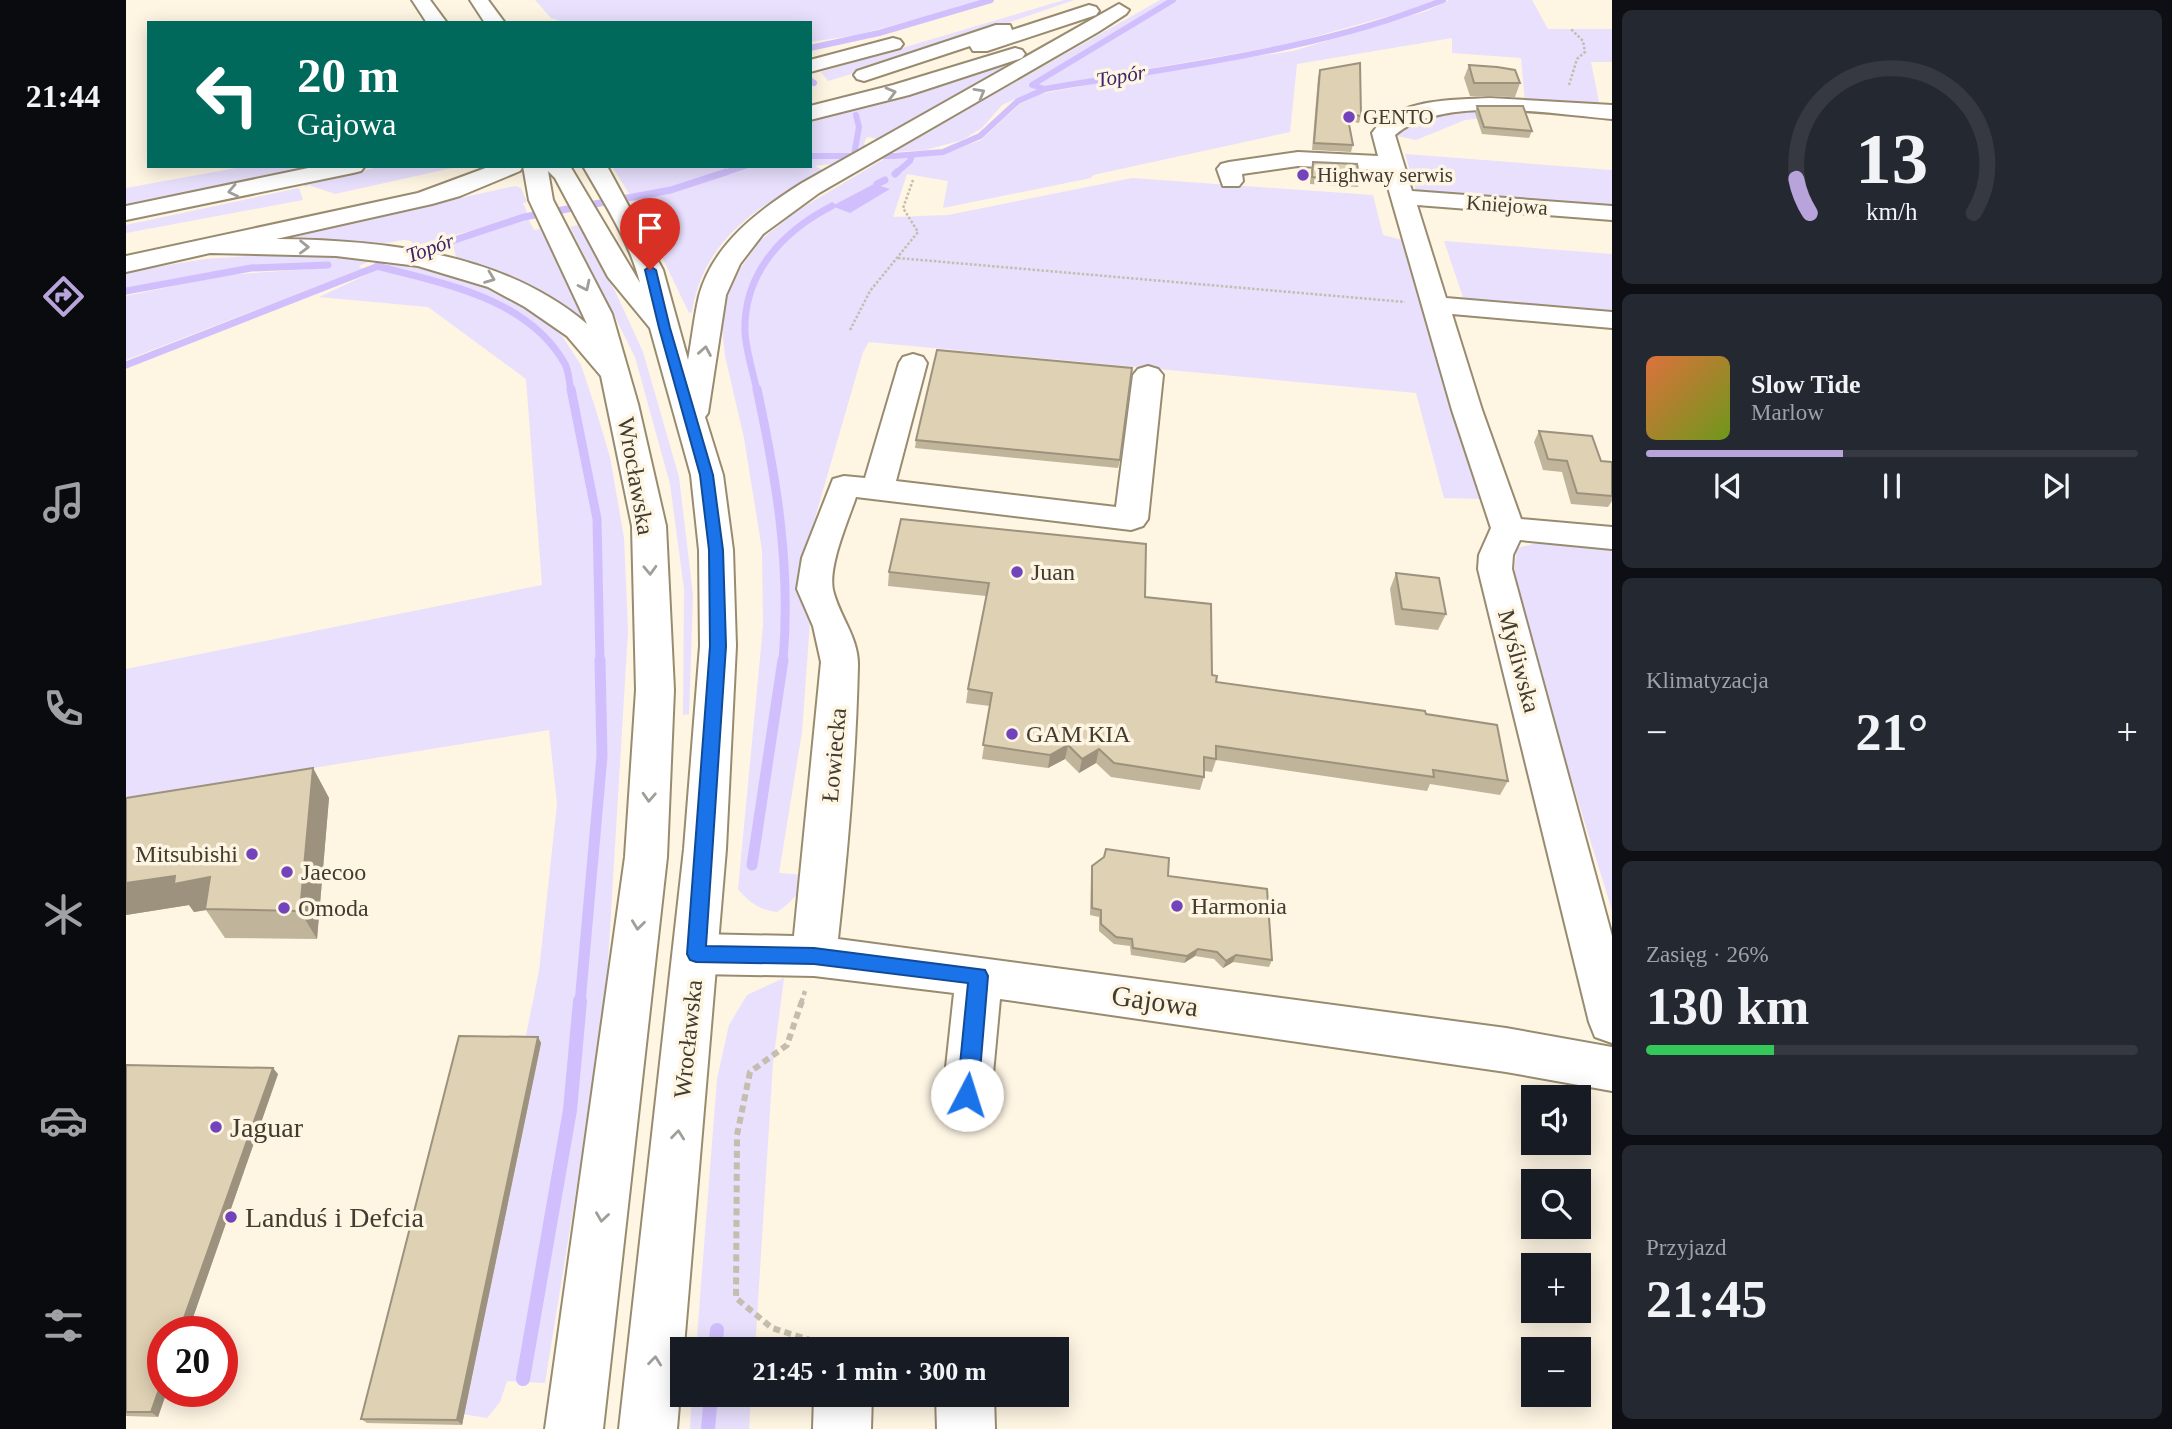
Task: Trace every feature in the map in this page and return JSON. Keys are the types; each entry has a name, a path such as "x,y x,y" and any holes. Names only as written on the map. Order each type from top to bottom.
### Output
{"main road":[{"path":"421,0 436,21"},
{"path":"848,81 1084,0"},
{"path":"814,93 958,55 1138,0"},
{"path":"812,112 968,70 1031,48 1119,5"},
{"path":"692,419 713,295 719,276 739,245 762,221 1119,5"},
{"path":"487,11 507,21"},
{"path":"812,66 1006,11"},
{"path":"812,59 866,52"},
{"path":"1612,112 1478,104 1451,106 1412,116 1388,127 1388,148 1402,197 1467,410 1508,527 1612,538"},
{"path":"1231,181 1229,169 1388,148"},
{"path":"126,213 343,168"},
{"path":"126,247 490,168"},
{"path":"126,264 423,199 452,191 507,168"},
{"name":"Wrocławska","path":"535,168 541,200 598,314 618,382 649,526 655,690 646,857 574,1429"},
{"path":"558,168 565,174 621,277 664,328"},
{"name":"Wrocławska","path":"601,176 650,270 707,475 715,537 718,646 696,954 648,1429"},
{"name":"Kniejowa","path":"1402,197 1612,213"},
{"path":"164,232 291,211"},
{"path":"211,246 346,248 393,252 424,258 494,279 546,307 581,334 618,382"},
{"path":"1437,305 1612,320"},
{"path":"913,363 878,489 1131,519 1148,375"},
{"name":"Łowiecka","path":"814,956 824,870 840,663 831,626 815,589 819,558 844,486 878,489"},
{"name":"Myśliwska","path":"1508,527 1496,555 1495,569 1612,1022"},
{"name":"Gajowa","path":"696,954 814,956 979,976 1506,1050 1612,1069"},
{"path":"967,1095 979,976"},
{"path":"842,1429 843,1407"},
{"path":"965,1407 966,1429"}],"path":[{"path":"1570,28 1583,41 1585,52 1577,59 1567,91 1570,110"},
{"path":"850,330 870,291 918,232 903,208 913,180"},
{"path":"898,258 1437,305"},
{"path":"800,1337 772,1328 736,1298 737,1135 750,1072 787,1045 802,1005 814,956"}],"shaded area":[{"path":"535,0 987,0 857,35 812,42 812,21 561,21 551,18"},
{"path":"1064,0 1074,0 905,58 828,81 821,72"},
{"path":"1160,0 1434,0 1417,8 1285,45 1039,88 1002,105 982,128 962,140 926,150 893,152"},
{"path":"1449,0 1532,0 1548,29 1612,29 1612,62 1591,62 1600,107 1525,102 1521,58 1452,53 1452,38 1297,64 1290,132 1093,175 1091,178 943,208 948,181 907,174 893,217 948,215 1132,178 1373,195 1383,235 1402,240 1482,499 1444,498 1416,393 869,342 863,352 804,556 799,595 810,622 802,732 779,873 805,875 795,896 777,912 751,902 738,889 763,626 762,550 744,438 725,356 722,328 727,296 741,268 760,241 795,212 884,159 947,153 981,140 1020,104 1040,94 1172,69 1293,51 1427,11"},
{"path":"1042,50 881,140 866,138 864,144 868,147 840,163 815,166 824,171 758,210 739,225 723,243 709,263 699,285 692,312 689,313 640,211 613,168 812,168 812,117 990,68"},
{"path":"1485,109 1501,116 1465,120 1416,140 1397,136 1397,131 1428,117"},
{"path":"1405,154 1612,170 1612,218 1417,194"},
{"path":"236,168 319,168 126,207 126,188"},
{"path":"375,168 452,168 335,194 309,185 305,187 304,183"},
{"path":"874,184 890,189 850,213 832,206"},
{"path":"515,186 521,188 527,202 523,203 528,215 414,246 411,241 404,240 384,243 267,243 274,239"},
{"path":"299,188 303,200 126,233 126,225"},
{"path":"528,219 534,230 541,229 585,318 586,327 525,284 456,257 454,249 444,246"},
{"path":"578,225 615,291 643,352 679,477 693,595 689,714 683,715 684,589 670,484 635,357 570,227"},
{"path":"1444,241 1612,254 1612,315 1465,303"},
{"path":"295,253 361,255 372,260 359,266 362,269 126,360 126,296 227,275 325,268 331,262 246,266 126,289 126,272 205,259"},
{"path":"394,262 424,265 495,288 534,311 562,336 581,365 595,407 610,457 624,538 628,631 605,1012 545,1383 507,1381 500,1402 487,1418 450,1412 539,971 557,804 549,730 126,798 126,669 542,585 526,379 428,307 319,297"},
{"path":"1549,540 1612,546 1612,910 1512,589 1517,548"},
{"path":"784,978 773,1063 756,1337 697,1337 717,1079 729,1025 747,995"},
{"path":"691,1407 750,1407 749,1429 690,1429"}],"building":[{"path":"1360,63 1361,116 1347,114 1353,145 1314,143 1320,70"},
{"path":"1469,65 1515,70 1520,83 1474,83"},
{"path":"1477,106 1523,106 1532,131 1484,127"},
{"path":"1313,162 1357,164 1360,180 1312,177"},
{"path":"937,350 1132,368 1120,460 916,440"},
{"path":"1539,431 1592,436 1601,461 1612,462 1612,496 1577,493 1567,461 1548,459"},
{"path":"901,519 1146,544 1145,597 1211,604 1212,675 1217,676 1216,682 1425,711 1426,714 1497,725 1508,781 1433,770 1434,777 1216,746 1216,759 1204,757 1204,777 1114,763 1099,749 1082,759 1068,745 1050,755 983,745 992,693 968,689 989,583 889,572"},
{"path":"1396,573 1439,578 1446,614 1402,609"},
{"path":"313,768 300,911 205,909 210,877 174,884 175,876 126,883 126,798"},
{"name":"Harmonia","path":"1106,849 1169,858 1168,876 1267,889 1272,960 1236,955 1226,961 1217,952 1198,949 1187,956 1133,948 1132,939 1116,937 1101,924 1101,910 1092,908 1092,866 1104,857"},
{"path":"459,1036 538,1037 457,1420 361,1419"},
{"path":"126,1065 273,1068 185,1316 147,1316 147,1407 153,1407 151,1412 126,1412"}],"waterway":[{"path":"812,48 879,33 991,0"},
{"path":"1045,89 1032,85 1173,0"},
{"name":"Topór","path":"1045,89 1297,45 1395,18 1443,0"},
{"name":"Topór","path":"812,156 894,156 943,152 980,136 1018,101 1045,89"},
{"path":"854,155 859,127 856,115"},
{"path":"897,172 895,174 910,161 912,155"},
{"name":"Topór","path":"721,174 739,168"},
{"name":"Topór","path":"406,256 524,217 671,190 726,172"},
{"path":"877,184 885,180"},
{"path":"757,391 745,332 751,291 769,256 782,241 814,216 832,206"},
{"path":"126,291 251,268 328,265"},
{"name":"Topór","path":"126,365 378,266"},
{"path":"378,266 482,297 529,323 549,342 566,367 571,391"},
{"path":"571,389 597,519 600,662"},
{"path":"757,389 771,457 784,558 783,662"},
{"path":"580,1003 602,756 600,660"},
{"path":"752,865 783,660"},
{"path":"523,1379 570,1110 580,1001"},
{"path":"716,1337 717,1330"},
{"path":"708,1429 710,1407"}],"place":[{"name":"GENTO","path":"1349,117"},
{"name":"Highway serwis","path":"1303,175"},
{"name":"Juan","path":"1017,572"},
{"name":"GAM KIA","path":"1012,734"},
{"name":"Mitsubishi","path":"252,854"},
{"name":"Jaecoo","path":"287,872"},
{"name":"Harmonia","path":"1177,906"},
{"name":"Omoda","path":"284,908"},
{"name":"Jaguar","path":"216,1127"},
{"name":"Landuś i Defcia","path":"231,1217"}],"route":[{"path":"650,270 707,475 716,550 718,646 696,954 814,956 979,976 967,1095"}]}
